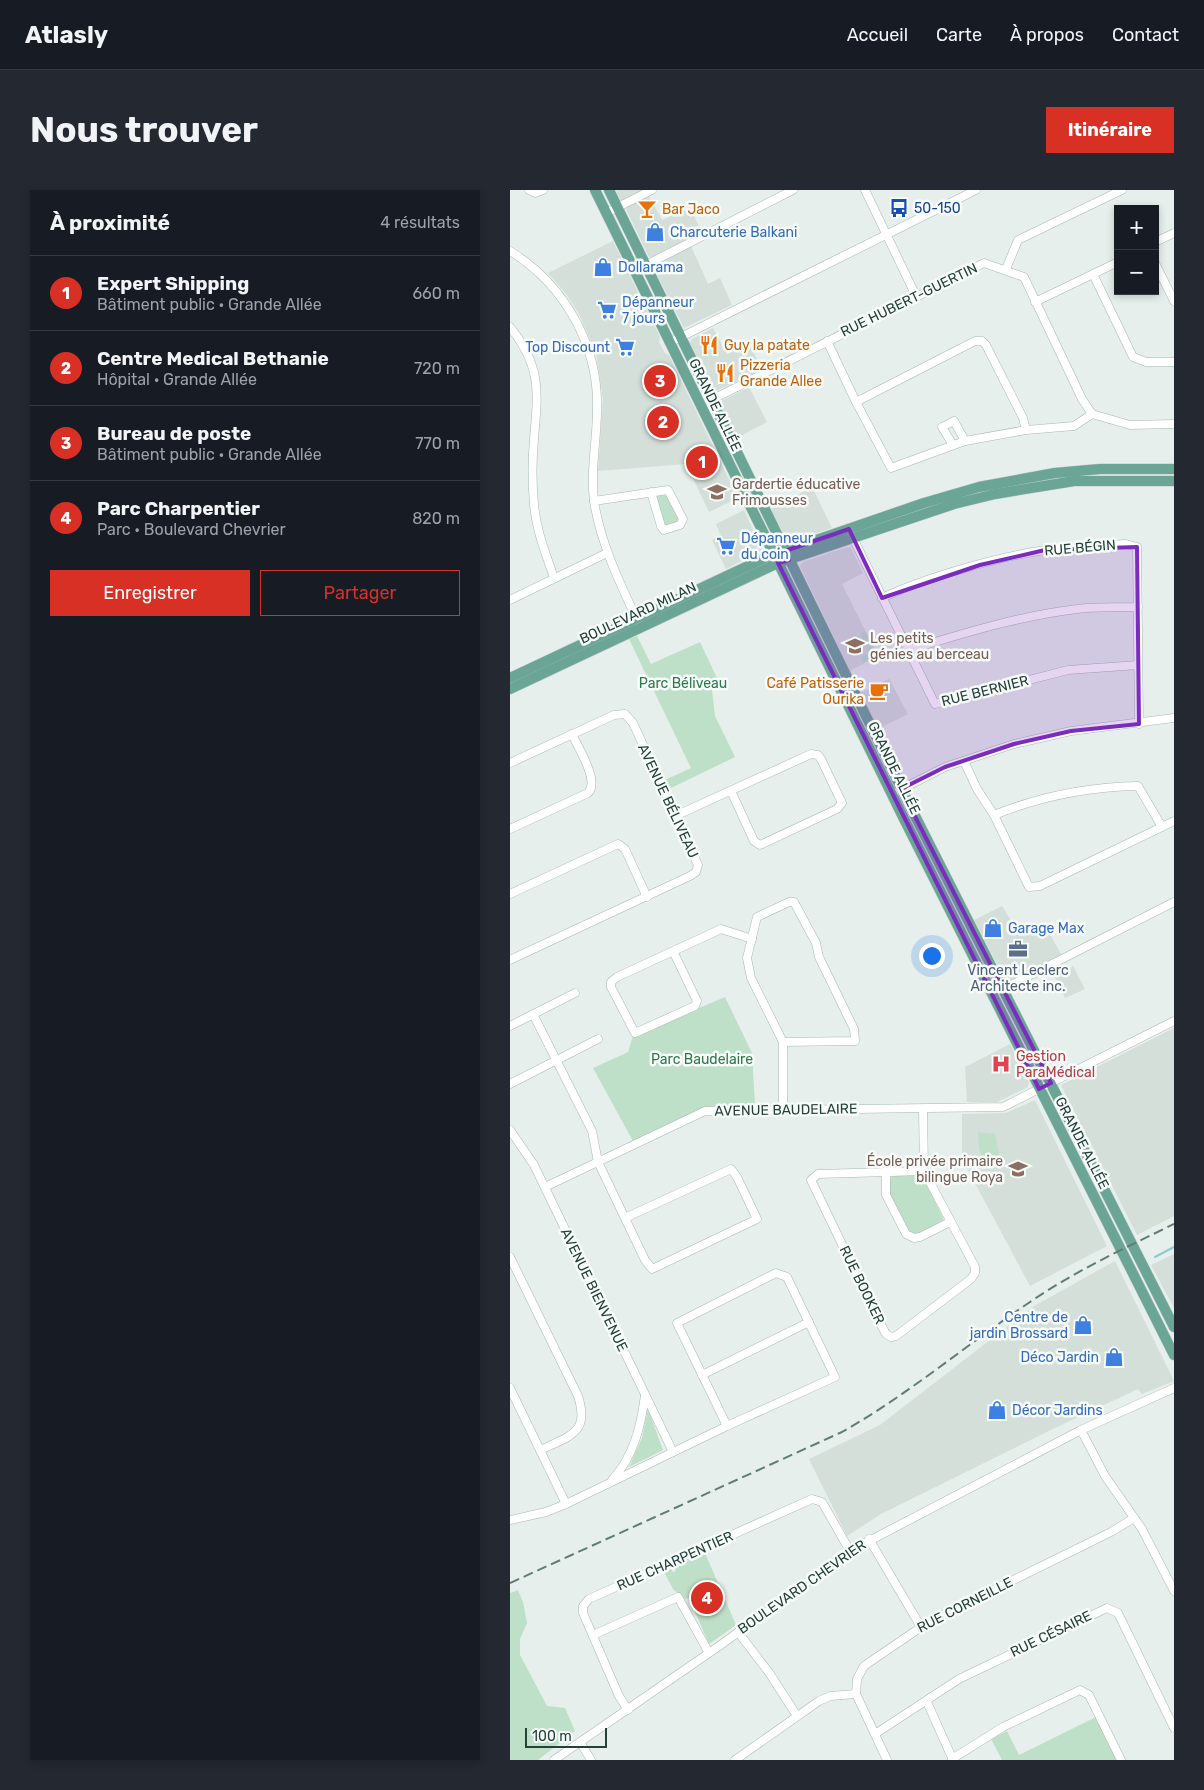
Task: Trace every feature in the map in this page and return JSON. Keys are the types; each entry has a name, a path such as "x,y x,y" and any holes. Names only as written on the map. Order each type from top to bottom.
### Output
{"main road":[{"name":"GRANDE ALLÉE","path":"595,190 891,794 1174,1355"},
{"name":"GRANDE ALLÉE","path":"609,190 901,789 1174,1326"},
{"path":"851,534 934,501 979,487 1056,473 1100,469 1174,469"},
{"path":"851,534 1003,492 1100,480 1174,480"},
{"name":"BOULEVARD MILAN","path":"510,678 638,623 775,559 851,534"},
{"name":"BOULEVARD MILAN","path":"510,688 638,623"}],"street":[{"path":"529,190 534,193 543,190"},
{"path":"606,213 652,190"},
{"path":"646,265 793,190"},
{"path":"866,190 916,296"},
{"path":"669,343 976,190"},
{"path":"1122,190 1018,240 1006,269 1024,277 1092,414 1130,425 1174,424"},
{"path":"1159,240 1174,233"},
{"path":"510,251 537,271 558,293 572,315 588,347 595,374 597,397 593,467 594,501 607,553 638,623"},
{"name":"RUE HUBERT-GUERTIN","path":"711,400 984,263 1006,269"},
{"path":"1035,302 1114,264"},
{"path":"1159,271 1174,301"},
{"path":"1093,274 1133,357 1146,362 1174,362"},
{"path":"510,328 528,355 536,376 538,404 533,451 534,506 537,528 554,578"},
{"path":"826,341 891,468 965,441 1026,430 1074,426 1092,414"},
{"path":"856,402 975,341 982,342 986,346 1023,418 1026,430"},
{"path":"953,446 942,427 954,421 965,441"},
{"path":"594,501 651,492 665,490 669,492 683,519 680,525 664,530 651,492"},
{"name":"RUE BERNIER","path":"851,534 936,704 1068,670 1138,665"},
{"name":"RUE BÉGIN","path":"882,598 898,591 980,565 1045,550 1126,544 1137,547 1139,724"},
{"path":"510,600 607,553"},
{"path":"909,650 992,625 1040,614 1079,608 1138,608"},
{"name":"AVENUE BÉLIVEAU","path":"510,763 614,715 621,713 627,715 697,862 697,870 692,875 510,960"},
{"path":"891,794 964,761 1014,744 1070,731 1108,725 1139,724 1174,718"},
{"path":"510,829 588,793 592,789 593,780 572,734"},
{"path":"675,816 731,791 814,754 821,758 842,803 837,810 760,845 754,841 731,791"},
{"path":"964,761 977,789 994,815 1028,887 1040,886 1174,821"},
{"path":"994,815 1036,799 1074,790 1138,786 1162,827"},
{"path":"510,894 618,844 625,849 647,896"},
{"path":"783,1042 855,1041 854,1030 819,957 816,943 794,902 789,902 757,917 747,958 751,978 783,1042 783,1108"},
{"path":"1003,989 1174,902"},
{"path":"674,952 697,1001 696,1006 635,1033 611,987 611,982 617,977 721,929 752,939"},
{"path":"510,1026 575,993"},
{"path":"533,1014 592,1131 598,1162 645,1260 652,1269 757,1219 737,1177 730,1169 625,1218"},
{"name":"AVENUE BAUDELAIRE","path":"545,1187 705,1111 783,1108 996,1108 1039,1089 1174,1021"},
{"path":"510,1084 598,1039"},
{"name":"RUE BOOKER","path":"923,1109 924,1170 975,1267 975,1273 970,1279 896,1336 891,1337 886,1334 879,1321 811,1180 818,1174 924,1170"},
{"name":"AVENUE BIENVENUE","path":"519,1127 510,1130 534,1165 673,1452"},
{"path":"886,1171 886,1194 906,1234 914,1238 920,1237 950,1222"},
{"path":"510,1257 574,1387 583,1412 582,1421 577,1430 540,1450"},
{"path":"510,1520 546,1512 566,1504 727,1426 835,1377 787,1277 776,1273 677,1323 727,1426"},
{"path":"702,1375 809,1322"},
{"path":"510,1388 566,1504"},
{"name":"BOULEVARD CHEVRIER","path":"554,1760 628,1710 869,1539 1081,1430 1174,1388"},
{"path":"608,1484 620,1471 639,1433 645,1395"},
{"path":"1081,1430 1105,1476 1134,1518 1174,1591"},
{"name":"RUE CHARPENTIER","path":"628,1710 583,1613 583,1606 588,1600 812,1499 822,1502 850,1551"},
{"name":"RUE CORNEILLE","path":"856,1694 857,1679 864,1666 921,1626 1111,1532 1134,1518"},
{"path":"869,1539 921,1626"},
{"path":"593,1635 678,1597 709,1653"},
{"name":"RUE CÉSAIRE","path":"875,1734 968,1675 1103,1608 1111,1608 1118,1613 1174,1728"},
{"path":"738,1632 770,1674 797,1716"},
{"path":"928,1702 952,1759 1003,1727 1080,1690 1089,1696 1121,1760"},
{"path":"735,1760 797,1716 830,1696 856,1694 886,1760"},
{"path":"580,1742 591,1760"}],"highlighted area":[{"path":"849,529 882,598 980,565 1045,550 1137,547 1139,724 1071,731 1014,744 945,767 901,789 1051,1083 1039,1089 778,563 789,560 785,551"}],"shaded area":[{"path":"616,190 644,190 621,201"},
{"path":"649,196 662,220 690,208 702,232 649,257 626,209 628,206"},
{"path":"613,241 660,337 659,342 665,353 669,355 738,498 709,512 686,464 598,471 603,399 596,353 579,314 567,295 548,273"},
{"path":"691,246 708,284 720,278 732,305 684,328 653,267 655,263"},
{"path":"713,328 727,354 748,342 762,369 716,391 713,389 690,343 692,339"},
{"path":"749,387 767,422 737,438 720,405 721,401"},
{"path":"812,487 832,528 788,543 771,509"},
{"path":"744,510 762,550 726,569 712,540 721,536 716,524"},
{"path":"847,547 851,548 863,573 842,584 878,656 850,671 800,566 803,562"},
{"path":"889,679 908,714 878,729 860,693"},
{"path":"1002,906 1019,933 1044,923 1061,954 1010,980 1005,979 974,920"},
{"path":"1073,966 1085,989 1065,998 1055,977"},
{"path":"1174,1028 1174,1216 1137,1235 1061,1085"},
{"path":"1010,1044 1029,1082 1028,1087 997,1102 967,1102 965,1067"},
{"path":"1035,1100 1107,1246 1030,1286 962,1159 962,1114 1006,1113"},
{"path":"1174,1254 1174,1308 1151,1265"},
{"name":"Décor Jardins","path":"1115,1261 1174,1381 1142,1394 1138,1389 1055,1428 881,1514 847,1536 809,1459 880,1425 1034,1306"}],"green space":[{"path":"668,495 679,519 678,523 664,526 656,496"},
{"path":"865,631 878,656 863,663 861,657 869,653 860,633"},
{"name":"Parc Béliveau","path":"637,636 651,664 700,642 717,678 711,681 715,716 735,757 669,789 665,780 691,768 629,639"},
{"name":"Parc Baudelaire","path":"725,997 752,1053 755,1105 704,1107 634,1143 593,1068 628,1052 633,1036"},
{"path":"978,1132 995,1134 1000,1159 984,1159 979,1149"},
{"path":"922,1174 944,1220 918,1234 909,1233 897,1212 891,1196 889,1189 890,1181 893,1175"},
{"path":"648,1409 663,1450 629,1467 642,1438"},
{"path":"705,1553 736,1625 709,1644 689,1598 684,1599 673,1589 664,1572 671,1569 673,1572 676,1571 674,1567"},
{"path":"518,1590 523,1602 527,1623 520,1639 520,1655 547,1706 565,1708 575,1731 538,1760 510,1760 510,1593"},
{"path":"1096,1717 1118,1760 1002,1760 991,1739 1007,1731 1019,1755"}],"waterway":[{"path":"1155,1257 1174,1247"}],"railway":[{"path":"510,1583 842,1432 891,1402 1006,1318 1047,1291 1100,1260 1174,1224"}],"place":[{"name":"50-150","path":"899,208"},
{"name":"Bar Jaco","path":"647,209"},
{"name":"Charcuterie Balkani","path":"655,232"},
{"name":"Dollarama","path":"603,267"},
{"name":"Dépanneur 7 jours","path":"607,310"},
{"name":"Guy la patate","path":"709,345"},
{"name":"Top Discount","path":"625,347"},
{"name":"Pizzeria Grande Allee","path":"725,373"},
{"name":"Bureau de poste","path":"660,381"},
{"name":"Centre Medical Bethanie","path":"663,422"},
{"name":"Expert Shipping","path":"702,462"},
{"name":"Gardertie éducative Frimousses","path":"717,492"},
{"name":"Dépanneur du coin","path":"726,546"},
{"name":"Les petits génies au berceau","path":"855,646"},
{"name":"Café Patisserie Ourika","path":"879,691"},
{"name":"Garage Max","path":"993,928"},
{"name":"Vincent Leclerc Architecte inc.","path":"1018,949"},
{"name":"Gestion ParaMédical","path":"1001,1064"},
{"name":"École privée primaire bilingue Roya","path":"1018,1169"},
{"name":"Centre de jardin Brossard","path":"1083,1325"},
{"name":"Déco Jardin","path":"1114,1357"},
{"name":"Décor Jardins","path":"997,1410"},
{"name":"Parc Charpentier","path":"707,1598"}]}
